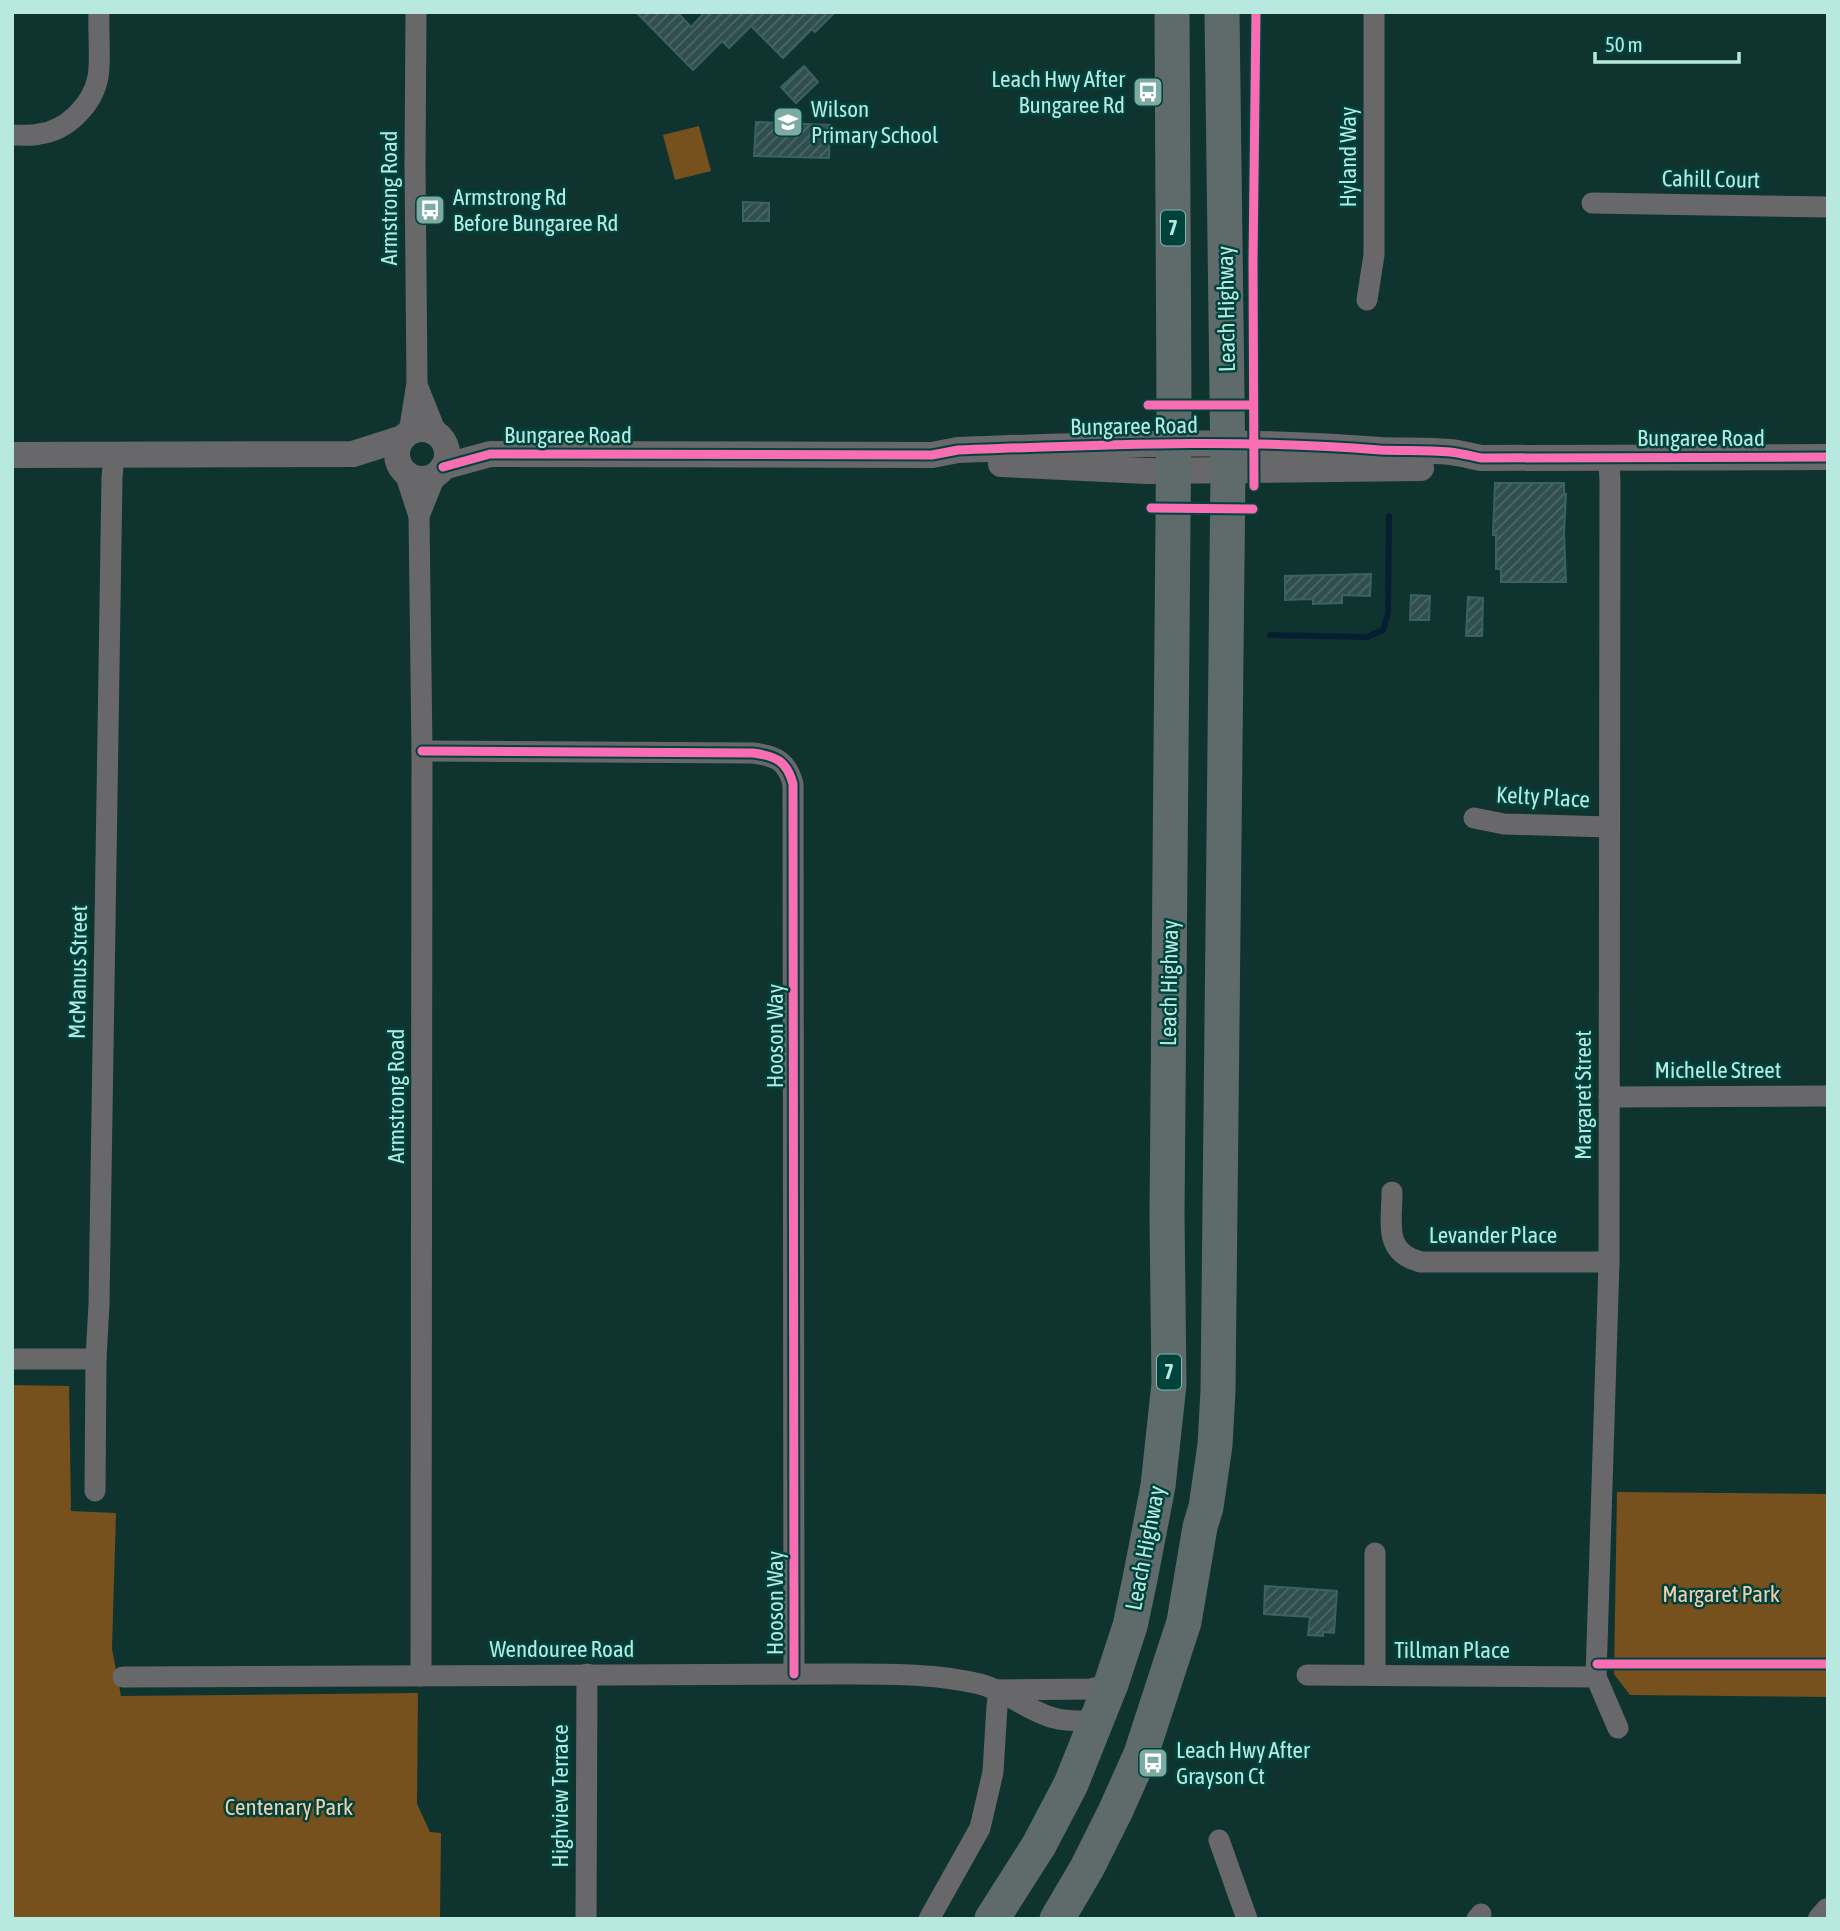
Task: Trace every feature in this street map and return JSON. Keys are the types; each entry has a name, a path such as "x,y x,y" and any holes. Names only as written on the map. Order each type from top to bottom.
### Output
{"highway":[{"name":"Leach Highway","path":"992,1919 1039,1845 1071,1784 1111,1684 1130,1626 1158,1486 1169,1384 1167,1215 1174,457 1172,12"},
{"name":"Leach Highway","path":"1057,1919 1093,1857 1141,1754 1184,1622 1215,1445 1218,1391 1228,457 1222,12"},
{"path":"1097,1721 1124,1708 1139,1696 1172,1614 1200,1527"}],"street":[{"path":"12,135 41,134 54,130 70,121 82,109 98,77 99,12"},
{"name":"Armstrong Road","path":"406,435 417,383 416,12"},
{"name":"Hyland Way","path":"1367,300 1374,255 1374,12"},
{"name":"Cahill Court","path":"1592,204 1828,207"},
{"name":"Armstrong Road","path":"417,383 440,437"},
{"path":"12,455 353,454 406,435 424,430 440,437 447,453 439,471 428,479 411,478 397,462 397,453 406,435"},
{"name":"Bungaree Road","path":"440,437 490,454"},
{"name":"Bungaree Road","path":"439,471 490,454 932,455 958,450 1228,457 1453,467 1481,458 1828,457"},
{"name":"McManus Street","path":"95,1491 114,454"},
{"path":"353,454 403,471"},
{"name":"Margaret Street","path":"1609,458 1609,1262 1596,1677 1618,1728"},
{"name":"Armstrong Road","path":"403,471 419,516 422,751 421,1676"},
{"name":"Armstrong Road","path":"419,516 439,471"},
{"name":"Hooson Way","path":"422,751 753,752 776,759 790,772 793,784 794,1674"},
{"name":"Kelty Place","path":"1474,818 1504,824 1609,827"},
{"name":"Michelle Street","path":"1609,1097 1828,1096"},
{"name":"Levander Place","path":"1392,1192 1393,1239 1399,1252 1421,1262 1609,1262"},
{"path":"12,1359 96,1359"},
{"path":"1375,1553 1375,1675"},
{"name":"Highview Terrace","path":"586,1919 587,1674"},
{"name":"Wendouree Road","path":"123,1677 928,1675 999,1690 1052,1718 1097,1721"},
{"name":"Tillman Place","path":"1307,1675 1596,1677"},
{"name":"Wendouree Road","path":"999,1690 1091,1689 1111,1684"},
{"path":"929,1919 980,1828 993,1772 999,1690"},
{"path":"1219,1840 1247,1919"},
{"path":"1821,1919 1828,1911"}],"green space":[{"path":"699,126 711,171 675,180 663,135"},
{"name":"Centenary Park","path":"12,1385 69,1386 71,1511 116,1513 112,1649 121,1696 418,1693 417,1804 430,1832 441,1833 440,1919 12,1919"},
{"name":"Margaret Park","path":"1617,1492 1828,1494 1828,1697 1630,1695 1614,1674"}],"building":[{"path":"636,12 677,12 691,27 705,12 835,12 815,32 812,29 783,58 751,26 729,48 722,41 693,70"},
{"path":"804,66 818,82 796,103 781,87"},
{"path":"756,122 830,125 829,158 754,156"},
{"path":"743,202 769,203 769,221 743,221"},
{"path":"1495,483 1564,483 1566,582 1501,582 1501,569 1496,569 1496,535 1493,535"},
{"path":"1371,574 1370,596 1342,595 1342,603 1313,604 1313,599 1285,600 1285,576"},
{"path":"1411,595 1430,596 1429,620 1410,620"},
{"path":"1468,597 1483,598 1482,636 1466,636"},
{"path":"1265,1586 1337,1591 1334,1633 1323,1632 1323,1636 1308,1635 1310,1617 1264,1614"}],"waterway":[{"path":"1270,635 1367,637 1383,630 1388,614 1389,516"}],"cycle path":[{"path":"1254,486 1256,12"},
{"path":"1148,405 1253,405"},
{"path":"443,467 490,454 932,455 958,450 1169,444 1275,444 1441,451 1481,458 1828,457"},
{"path":"1151,508 1253,509"},
{"path":"422,751 753,753 779,761 791,776 794,1674"},
{"path":"1597,1664 1828,1664"}],"place":[{"name":"Leach Hwy After Bungaree Rd","path":"1148,92"},
{"name":"Wilson Primary School","path":"788,122"},
{"name":"Armstrong Rd Before Bungaree Rd","path":"430,210"},
{"name":"Leach Hwy After Grayson Ct","path":"1153,1763"}]}
